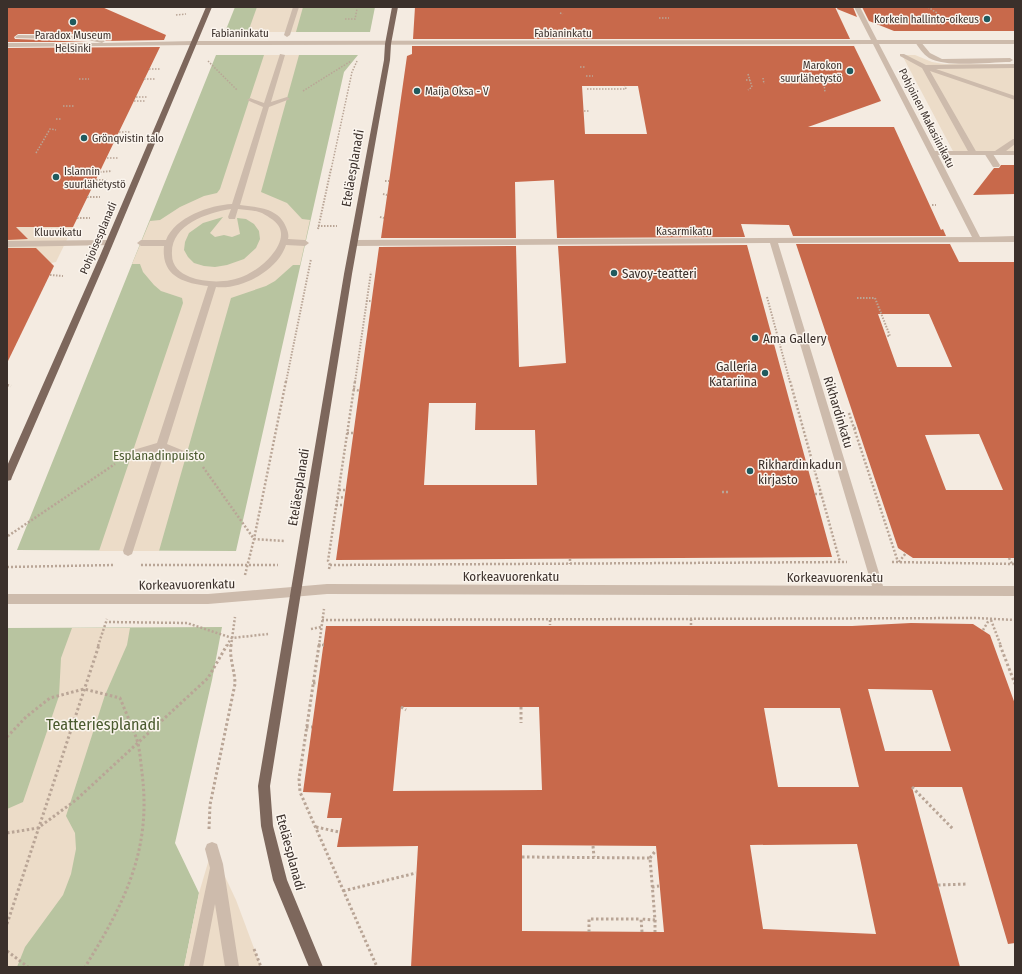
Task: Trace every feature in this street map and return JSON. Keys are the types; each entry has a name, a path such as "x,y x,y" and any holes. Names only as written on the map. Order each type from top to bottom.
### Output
{"main road":[{"name":"Pohjoisesplanadi","path":"7,477 109,243 209,7"},
{"name":"Eteläesplanadi","path":"316,967 280,880 267,826 264,786 354,243 395,7"}],"street":[{"path":"287,34 296,7"},
{"name":"Pohjoinen Makasiinikatu","path":"857,7 978,240"},
{"name":"Fabianinkatu","path":"18,37 88,38 112,43"},
{"path":"918,42 926,53 937,60 1010,60"},
{"name":"Fabianinkatu","path":"7,45 81,46 112,43 388,44 1015,42"},
{"path":"232,216 282,55"},
{"path":"902,56 925,67 1015,98"},
{"path":"925,67 1015,66"},
{"path":"925,67 973,153"},
{"path":"250,100 266,106 287,99"},
{"path":"998,153 1015,141"},
{"path":"933,153 1015,153"},
{"path":"986,153 994,165"},
{"path":"236,206 262,209 277,218 285,231 284,242 280,254 274,261 256,274 234,282 213,284 198,283 188,280 174,270 169,263 167,256 169,243 178,230 194,217 209,210 236,206"},
{"name":"Kasarmikatu","path":"354,243 1015,239"},
{"name":"Rikhardinkatu","path":"773,241 879,591"},
{"path":"284,242 305,242"},
{"name":"Kluuvikatu","path":"7,244 109,243"},
{"path":"141,243 169,243"},
{"path":"128,551 213,284"},
{"path":"132,454 162,446 186,456"},
{"name":"Korkeavuorenkatu","path":"7,599 114,600 240,598 296,590 327,589 879,591 1014,594"},
{"path":"212,849 216,864 232,967"},
{"path":"196,967 216,864"}],"path":[{"path":"928,7 935,12"},
{"path":"345,19 355,19 357,8"},
{"path":"176,15 188,14"},
{"path":"659,18 669,18"},
{"path":"287,99 360,56 352,72 317,231"},
{"path":"206,59 246,100 250,100"},
{"path":"580,67 585,67"},
{"path":"149,69 160,69"},
{"path":"748,74 752,87 748,90"},
{"path":"586,76 593,76"},
{"path":"764,78 764,84"},
{"path":"795,78 796,84"},
{"path":"79,79 89,79"},
{"path":"144,79 155,79"},
{"path":"824,84 825,92"},
{"path":"587,89 626,88 625,86"},
{"path":"136,97 147,97"},
{"path":"134,101 145,101"},
{"path":"63,106 75,106"},
{"path":"584,112 589,111"},
{"path":"56,119 62,119"},
{"path":"36,153 50,130 56,130"},
{"path":"119,132 130,132"},
{"path":"107,158 118,158"},
{"path":"100,172 112,171"},
{"path":"96,180 108,180"},
{"path":"383,194 387,195"},
{"path":"87,198 100,197"},
{"path":"380,217 384,218"},
{"path":"77,218 90,218"},
{"path":"212,849 209,832 210,805 235,684 230,651 232,638 254,539 312,256"},
{"path":"371,269 338,490 328,561 330,565 327,589 299,779 300,792 377,967"},
{"path":"50,276 63,276"},
{"path":"766,292 840,562"},
{"path":"857,298 875,298 890,336 886,336"},
{"path":"366,301 371,301"},
{"path":"354,389 360,391"},
{"path":"846,406 898,562"},
{"path":"347,432 354,433"},
{"path":"8,536 124,457 132,454"},
{"path":"186,456 199,462 254,539"},
{"path":"338,490 346,490"},
{"path":"722,492 730,492"},
{"path":"815,494 821,494"},
{"path":"338,498 345,497"},
{"path":"336,505 344,505"},
{"path":"898,562 906,553"},
{"path":"611,558 612,564"},
{"path":"1009,558 1013,564"},
{"path":"518,559 518,564"},
{"path":"570,559 570,564"},
{"path":"330,565 840,562 1013,564"},
{"path":"247,565 281,565"},
{"path":"322,620 976,618 990,620 1015,620"},
{"path":"691,619 691,625"},
{"path":"550,620 550,626"},
{"path":"983,630 990,620"},
{"path":"990,620 1015,684"},
{"path":"98,622 187,623 232,638 321,627"},
{"path":"7,924 106,622"},
{"path":"7,833 38,828 76,800 208,678 232,638"},
{"path":"318,645 324,645"},
{"path":"313,683 318,682"},
{"path":"7,737 26,717 50,698 84,689 120,698 138,744 144,788 142,832 134,874 124,899 107,932 85,967"},
{"path":"401,707 406,710"},
{"path":"521,707 521,723"},
{"path":"306,727 312,727"},
{"path":"912,787 953,829"},
{"path":"315,827 339,832"},
{"path":"593,846 594,857"},
{"path":"655,932 650,858 656,850"},
{"path":"522,857 650,858"},
{"path":"343,891 416,873"},
{"path":"938,884 968,884"},
{"path":"652,887 659,886"},
{"path":"589,932 589,919 655,920"},
{"path":"641,919 642,932"},
{"path":"7,951 28,967"}],"green space":[{"path":"235,7 375,7 370,32 225,32"},
{"name":"Esplanadinpuisto","path":"216,55 358,55 344,72 236,551 17,550"},
{"name":"Teatteriesplanadi","path":"222,627 212,680 175,843 199,893 184,967 7,967 7,628"}],"shaded area":[{"path":"257,7 303,7 296,32 248,32"},
{"path":"264,55 299,55 261,192 287,203 302,219 310,220 300,265 293,265 275,281 266,286 231,298 159,551 99,551 183,303 182,298 161,291 154,285 143,272 140,264 132,264 150,221 160,220 180,207 204,196 217,193 220,189","holes":["223,217 210,233 215,237 224,235 232,237 240,234 237,218 246,219 254,224 259,231 260,239 256,248 244,259 227,265 215,267 194,263 184,250 185,242 189,233 203,223"]},
{"path":"902,55 915,55 932,62 944,64 1015,64 1015,153 954,153"},
{"path":"7,227 73,227 56,262 7,263"},
{"path":"72,628 130,628 127,645 105,695 66,816 75,833 76,849 71,874 63,895 25,947 17,967 7,967 7,809 23,802 59,696 61,658"},
{"path":"212,849 236,900 261,967 184,967 199,893"}],"building":[{"path":"7,7 102,7 166,35 164,40 106,41 88,34 18,34 14,37 15,39 88,42 7,42"},
{"path":"415,7 835,7 850,39 413,39"},
{"path":"838,7 853,7 857,17 837,9"},
{"path":"862,7 1015,7 1015,31 894,31 869,21"},
{"path":"412,46 854,46 881,101 808,127 894,127 941,230 943,229 946,236 793,236 789,225 741,224 745,237 557,238 554,180 515,182 516,238 381,238 407,56 412,54","holes":["582,86 638,86 647,134 585,134"]},
{"name":"Grönqvistin talo","path":"160,47 73,227 16,227 28,239 7,240 7,48"},
{"path":"1001,165 1015,165 1015,194 973,195 994,168 999,168"},
{"path":"796,244 950,244 959,262 1015,262 1015,558 913,558 898,548","holes":["878,314 929,314 952,367 897,367","979,434 1003,490 946,490 925,435"]},
{"path":"747,245 832,557 336,560 379,247 516,246 519,367 566,363 558,246","holes":["429,403 476,403 475,430 535,430 537,485 424,485"]},
{"path":"7,248 36,248 54,266 7,363"},
{"path":"911,623 973,624 990,635 1015,704 1015,943 1008,944 962,787 912,787 960,967 411,967 418,846 337,847 342,818 327,818 331,793 303,792 326,626 852,626","holes":["868,689 932,690 951,751 885,751","401,707 539,707 542,790 393,791","764,708 840,708 859,787 778,787","857,844 876,934 763,929 750,845","522,845 656,846 664,932 522,931"]}],"place":[{"name":"Korkein hallinto-oikeus","path":"987,19"},
{"name":"Paradox Museum Helsinki","path":"73,22"},
{"name":"Marokon suurlähetystö","path":"850,71"},
{"name":"Maija Oksa - V","path":"417,91"},
{"name":"Grönqvistin talo","path":"84,138"},
{"name":"Islannin suurlähetystö","path":"56,177"},
{"name":"Savoy-teatteri","path":"614,273"},
{"name":"Ama Gallery","path":"755,338"},
{"name":"Galleria Katariina","path":"765,373"},
{"name":"Rikhardinkadun kirjasto","path":"750,471"}]}
